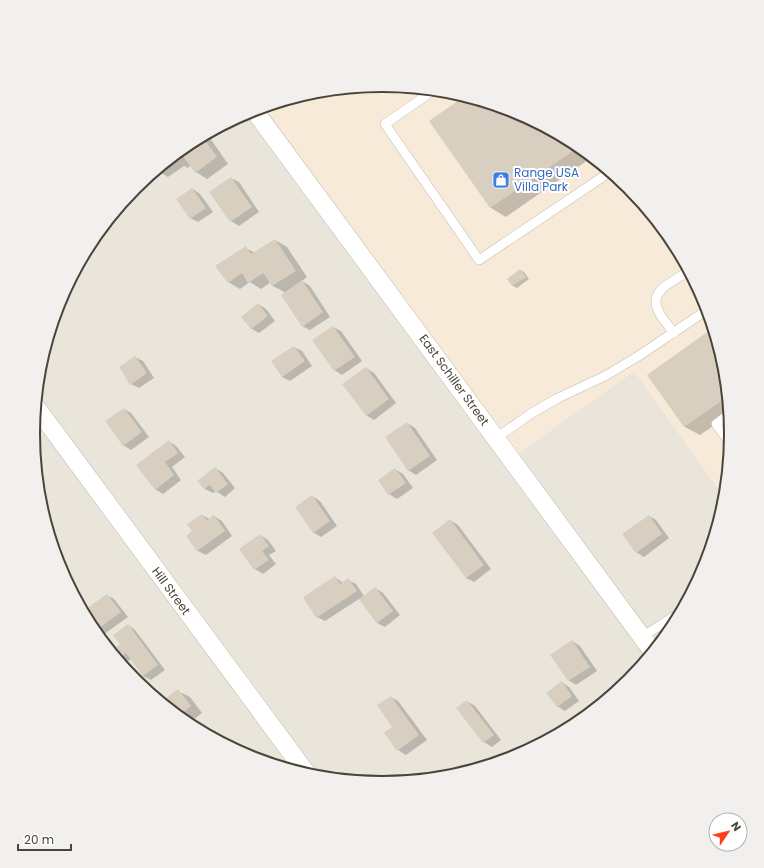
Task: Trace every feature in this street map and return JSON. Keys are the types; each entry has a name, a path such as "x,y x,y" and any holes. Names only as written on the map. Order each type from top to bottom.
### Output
{"street":[{"name":"East Schiller Street","path":"258,115 649,647"},
{"name":"Hill Street","path":"41,414 301,766"}],"lane":[{"path":"427,95 385,124 479,260 605,175"},
{"path":"674,333 658,311 655,301 658,291 684,274"},
{"path":"496,438 532,413 558,398 606,376 637,358 702,313"},
{"path":"723,418 716,424 724,435"},
{"path":"642,637 669,620"}],"shaded area":[{"path":"382,92 427,95 471,104 492,110 533,127 572,150 624,192 653,226 678,263 689,283 706,324 712,345 721,389 723,412 723,456 719,490 634,371 506,462 255,116 272,110 315,99 360,93"},
{"path":"253,117 506,462 634,371 719,490 712,523 698,565 689,585 666,624 624,676 572,718 533,741 513,750 492,758 449,769 427,773 382,776 337,773 310,768 42,404 43,389 52,345 66,303 86,263 111,226 140,192 174,163 211,138"},
{"path":"40,423 292,764 272,758 231,741 192,718 140,676 111,642 86,605 75,585 58,544 43,479"}],"building":[{"name":"Range USA Villa Park","path":"458,101 492,110 513,118 553,138 573,151 490,208 429,121"},
{"path":"206,141 217,157 195,173 183,156"},
{"path":"231,177 252,207 230,222 209,192"},
{"path":"192,188 206,208 190,219 176,199"},
{"path":"275,239 296,271 272,286 263,273 248,283 242,273 228,283 215,266 246,246 251,254"},
{"path":"520,269 526,277 512,286 507,279"},
{"path":"302,280 323,312 302,327 281,295"},
{"path":"258,303 268,316 251,329 241,317"},
{"path":"333,326 355,357 334,371 312,340"},
{"path":"708,331 717,367 722,400 684,427 647,375"},
{"path":"294,346 305,361 282,377 271,361"},
{"path":"135,356 147,373 130,385 119,367"},
{"path":"366,367 389,399 366,416 342,384"},
{"path":"124,408 142,432 123,446 105,421"},
{"path":"407,422 430,456 408,471 385,437"},
{"path":"169,440 178,453 165,462 174,475 155,490 136,465"},
{"path":"215,467 228,484 216,493 210,485 204,489 197,481"},
{"path":"395,468 406,483 388,495 378,480"},
{"path":"312,495 330,521 313,533 295,507"},
{"path":"202,514 207,520 214,515 225,531 197,551 186,536 192,531 187,524"},
{"path":"649,515 662,534 636,553 622,534"},
{"path":"450,519 484,565 466,578 432,533"},
{"path":"260,534 269,546 262,551 269,560 254,570 239,549"},
{"path":"335,576 340,584 348,578 357,591 316,618 303,597"},
{"path":"375,587 393,611 377,623 359,599"},
{"path":"107,594 121,612 100,627 88,608"},
{"path":"128,624 158,665 143,676 126,653 122,656 116,647 120,644 113,635"},
{"path":"572,640 590,667 568,681 550,655"},
{"path":"562,681 572,696 557,707 546,693"},
{"path":"178,689 191,706 183,712 166,698"},
{"path":"391,696 419,735 397,751 384,733 392,727 377,705"},
{"path":"467,700 494,735 483,743 456,708"}],"place":[{"name":"Range USA Villa Park","path":"501,180"}]}
